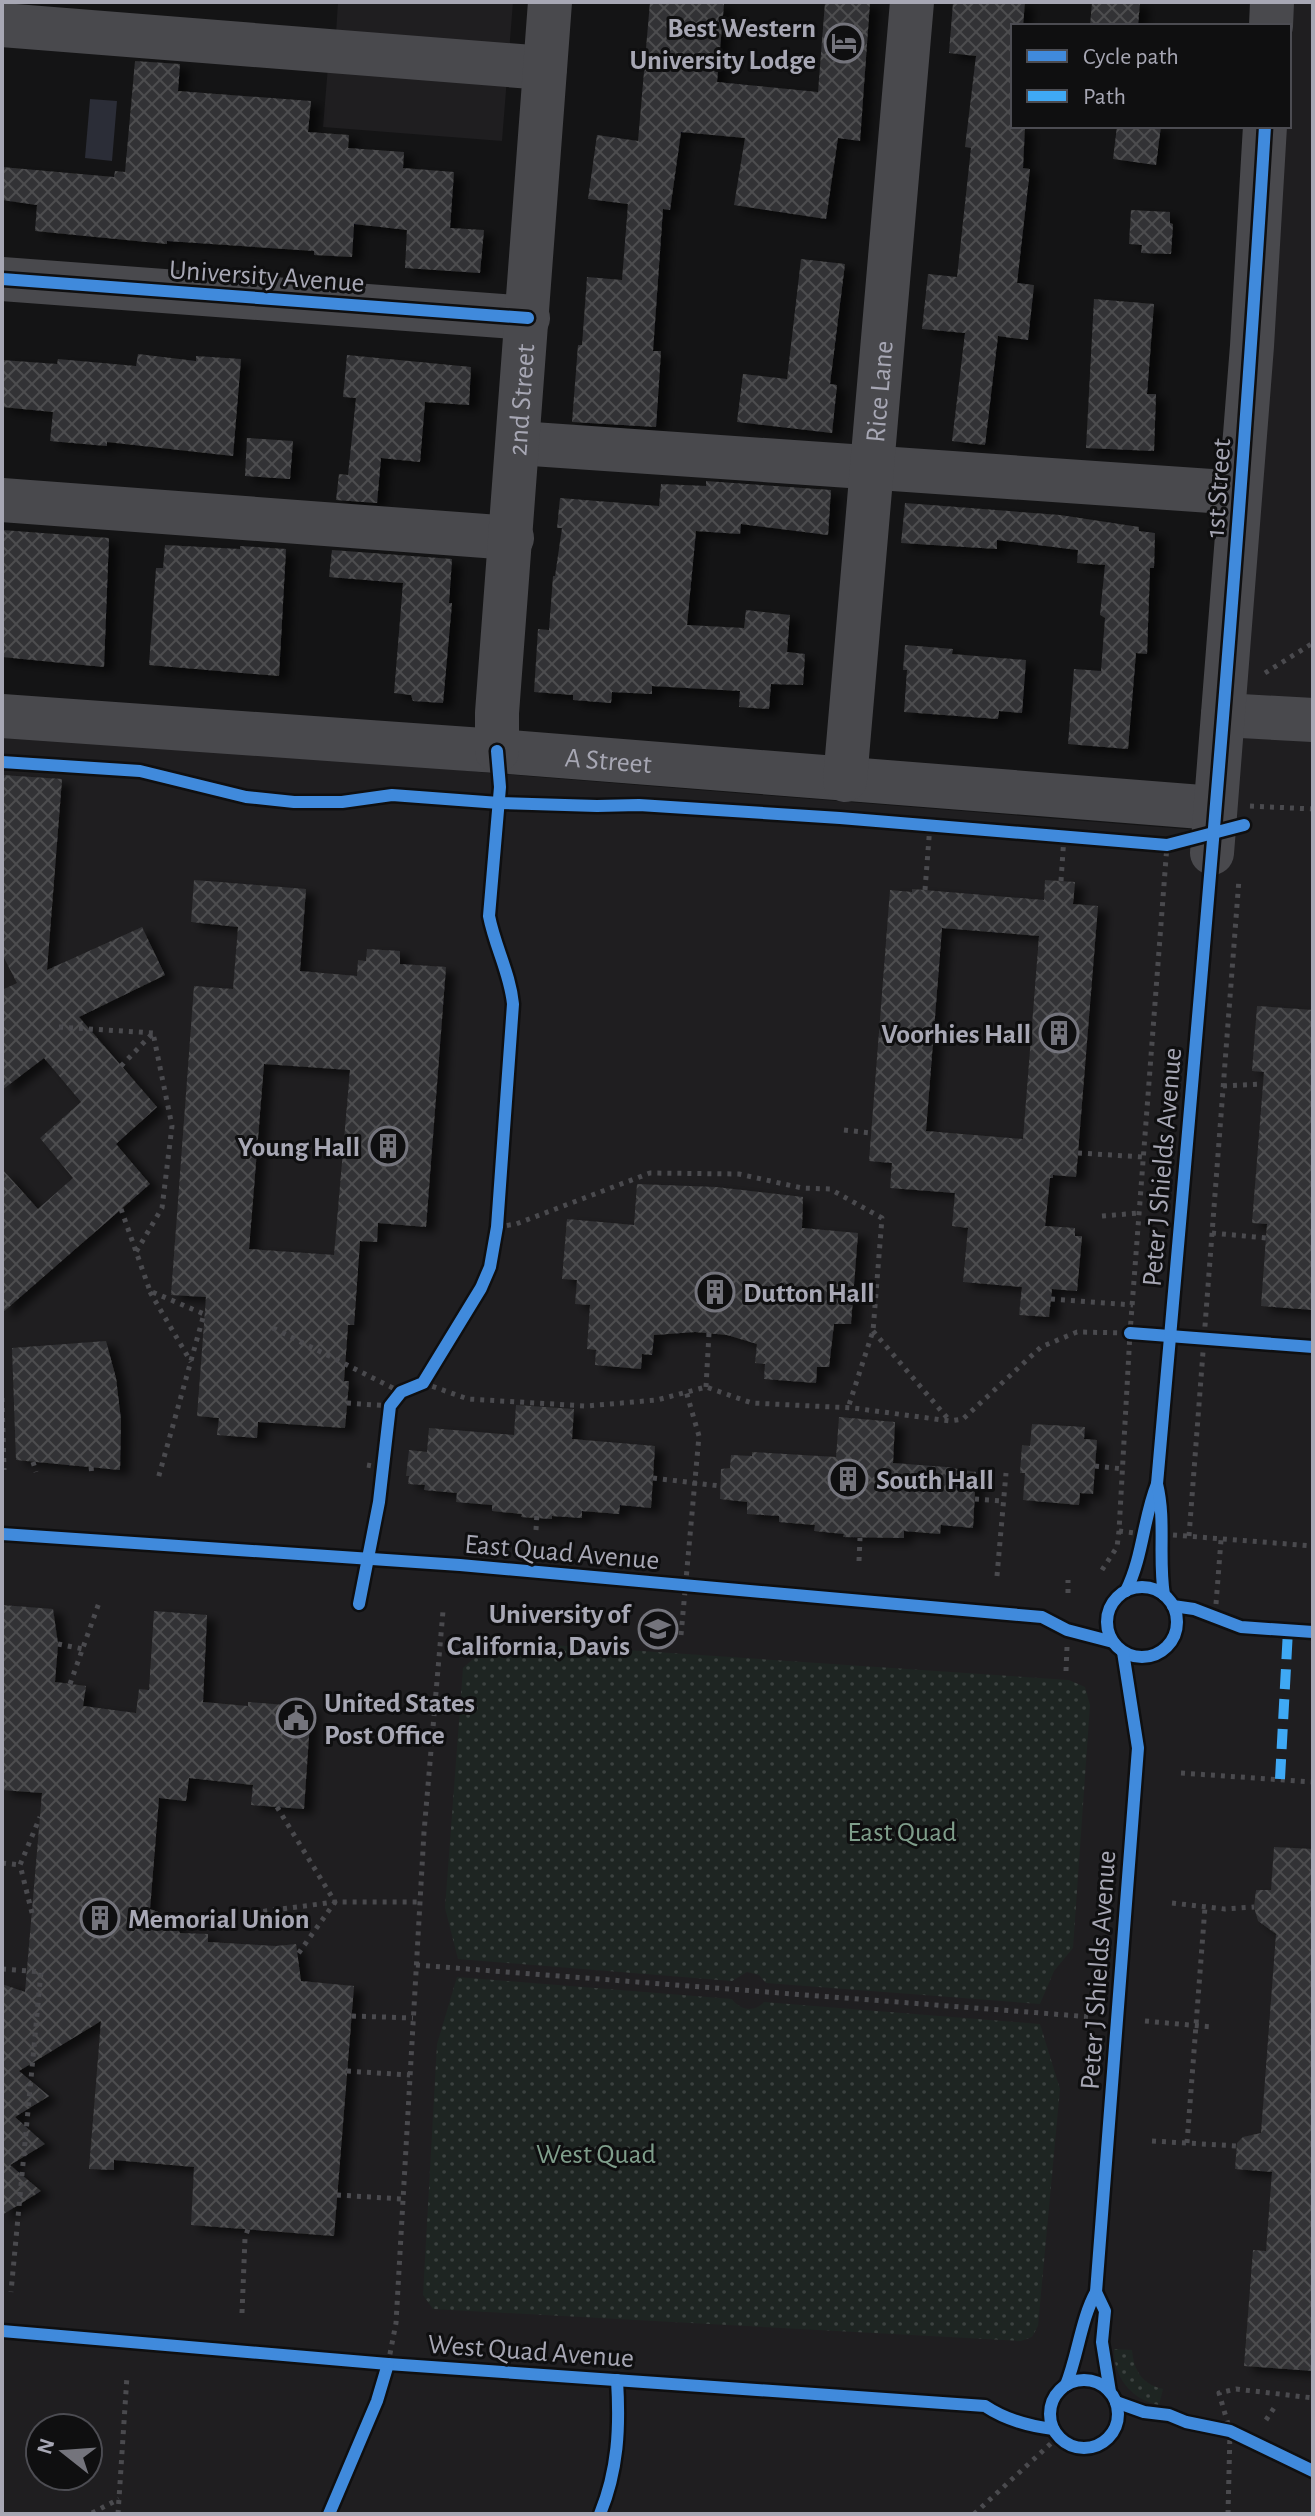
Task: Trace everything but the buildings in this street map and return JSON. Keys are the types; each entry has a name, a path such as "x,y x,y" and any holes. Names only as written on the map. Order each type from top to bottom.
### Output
{"street":[{"name":"2nd Street","path":"497,751 497,713 550,2"},
{"name":"Rice Lane","path":"845,780 912,2"},
{"path":"1271,24 1272,2"},
{"path":"2,25 545,68"},
{"name":"1st Street","path":"1225,835 1223,715 1265,128"},
{"name":"University Avenue","path":"2,279 528,318"},
{"path":"518,443 1240,493"},
{"path":"2,500 512,538"},
{"path":"1223,715 1313,720"},
{"name":"A Street","path":"2,716 497,751 845,780 1225,835"}],"path":[{"path":"1265,673 1313,643"},
{"path":"1153,844 1167,845 1225,835 1313,809"},
{"path":"915,824 945,827"},
{"path":"925,890 930,825"},
{"path":"1049,835 1079,838"},
{"path":"1189,1536 1198,1339 1212,1233 1223,1086 1225,835"},
{"path":"1061,881 1064,836"},
{"path":"1102,1570 1117,1547 1137,1334 1133,1305 1167,845"},
{"path":"59,1027 153,1033"},
{"path":"121,1066 153,1033"},
{"path":"136,1252 162,1208 172,1126 153,1033"},
{"path":"1223,1086 1263,1084"},
{"path":"844,1130 871,1133"},
{"path":"1078,1153 1144,1157"},
{"path":"498,1211 496,1233 650,1173 739,1174 802,1188 830,1189 882,1218 873,1331 848,1408"},
{"path":"121,1209 150,1291 191,1362"},
{"path":"1102,1216 1139,1213"},
{"path":"1212,1233 1266,1238"},
{"path":"150,1291 204,1314 158,1479"},
{"path":"1051,1299 1133,1305"},
{"path":"273,1328 401,1392"},
{"path":"873,1331 950,1421"},
{"path":"388,1421 390,1406 401,1392 426,1378 468,1399 586,1406 657,1400 706,1387 752,1403 848,1408 950,1421 963,1419 1041,1347 1077,1332 1137,1334"},
{"path":"706,1387 709,1333"},
{"path":"1198,1339 1219,1340"},
{"path":"681,1635 699,1436 686,1391"},
{"path":"2,1398 4,1470"},
{"path":"347,1403 390,1406"},
{"path":"367,1465 382,1474 385,1452"},
{"path":"33,1462 36,1472"},
{"path":"1095,1466 1123,1469"},
{"path":"91,1467 92,1475"},
{"path":"997,1576 1006,1473"},
{"path":"653,1478 720,1486"},
{"path":"975,1499 1003,1501"},
{"path":"536,1530 537,1512"},
{"path":"1142,1546 1146,1523"},
{"path":"1119,1531 1134,1533"},
{"path":"1165,1531 1221,1540 1313,1546"},
{"path":"859,1561 860,1538"},
{"path":"1216,1604 1221,1540"},
{"path":"1068,1580 1071,1600"},
{"path":"70,1684 100,1600"},
{"path":"386,2370 396,2323 420,1902 443,1611"},
{"path":"58,1644 83,1649"},
{"path":"1066,1671 1067,1647"},
{"path":"1181,1773 1313,1782"},
{"path":"277,1807 335,1902"},
{"path":"32,1913 20,1865 40,1817"},
{"path":"2,1863 20,1865"},
{"path":"174,1923 335,1902 420,1902"},
{"path":"298,1954 335,1902"},
{"path":"1172,1903 1254,1907"},
{"path":"1187,2143 1205,1907"},
{"path":"416,1965 1092,2017"},
{"path":"2,1969 41,1972 11,2292"},
{"path":"352,2016 413,2018"},
{"path":"1145,2021 1212,2027"},
{"path":"347,2071 410,2075"},
{"path":"1152,2141 1237,2146"},
{"path":"337,2195 402,2199"},
{"path":"242,2313 248,2229"},
{"path":"118,2514 127,2376"},
{"path":"1228,2514 1219,2393 1236,2389 1313,2398"},
{"path":"1266,2420 1276,2405"},
{"path":"1224,2429 1245,2436"},
{"path":"974,2514 1051,2431 1074,2447"},
{"path":"92,2513 119,2499"}],"shaded area":[{"path":"338,2 513,2 502,141 323,127 328,66 334,66"},
{"name":"University of California, Davis","path":"1262,2 1313,2 1313,2514 2,2514 2,723 489,773 1197,830 1252,128 1291,128 1291,24 1287,24"},
{"path":"90,99 117,101 112,161 85,158"}],"green space":[{"name":"East Quad","path":"493,1641 1069,1680 1085,1687 1090,1705 1073,1948 1054,1971 1040,2004 766,1983 759,1975 747,1972 732,1981 458,1959 445,1908 463,1668"},
{"name":"West Quad","path":"457,1977 732,1999 747,2009 756,2008 764,2002 1040,2024 1060,2089 1038,2326 1032,2337 1021,2341 433,2309 423,2295 437,2044"},
{"path":"1114,2349 1132,2350 1140,2376 1163,2389 1159,2405 1140,2398 1126,2385 1114,2359"}],"marked path":[{"path":"1280,1779 1288,1630"}],"cycle path":[{"name":"Peter J Shields Avenue","path":"1164,1595 1157,1484 1230,636 1265,128"},
{"path":"2,279 528,318"},
{"path":"359,1604 379,1502 390,1406 401,1392 423,1383 481,1288 490,1267 497,1227 513,1004 489,916 500,787 497,751"},
{"path":"2,762 140,771 246,797 294,802 342,802 392,795 499,803 639,805 1167,845 1244,825"},
{"path":"1130,1333 1313,1347"},
{"path":"1126,1591 1157,1484"},
{"name":"East Quad Avenue","path":"2,1534 460,1565 1042,1617 1067,1630 1113,1642"},
{"path":"1142,1587 1167,1597 1177,1622 1167,1647 1142,1657 1117,1647 1107,1622 1117,1597 1142,1587"},
{"path":"1173,1606 1194,1609 1241,1627 1313,1632"},
{"name":"Peter J Shields Avenue","path":"1066,2385 1096,2292 1138,1748 1123,1652"},
{"path":"1096,2292 1105,2311 1102,2342 1110,2392"},
{"name":"West Quad Avenue","path":"2,2331 388,2364 985,2406 1018,2422 1053,2429"},
{"path":"329,2514 377,2401 388,2364"},
{"name":"West Quad Avenue","path":"600,2514 611,2481 616,2448 617,2380"},
{"path":"1084,2380 1108,2390 1118,2414 1108,2438 1084,2448 1060,2438 1050,2414 1060,2390 1084,2380"},
{"path":"1116,2402 1144,2412 1169,2415 1186,2422 1230,2431 1313,2471"}],"place":[{"name":"Best Western University Lodge","path":"844,43"},
{"name":"Voorhies Hall","path":"1059,1033"},
{"name":"Young Hall","path":"388,1146"},
{"name":"Dutton Hall","path":"715,1292"},
{"name":"South Hall","path":"848,1479"},
{"name":"University of California, Davis","path":"658,1629"},
{"name":"United States Post Office","path":"296,1718"},
{"name":"Memorial Union","path":"100,1918"}]}
